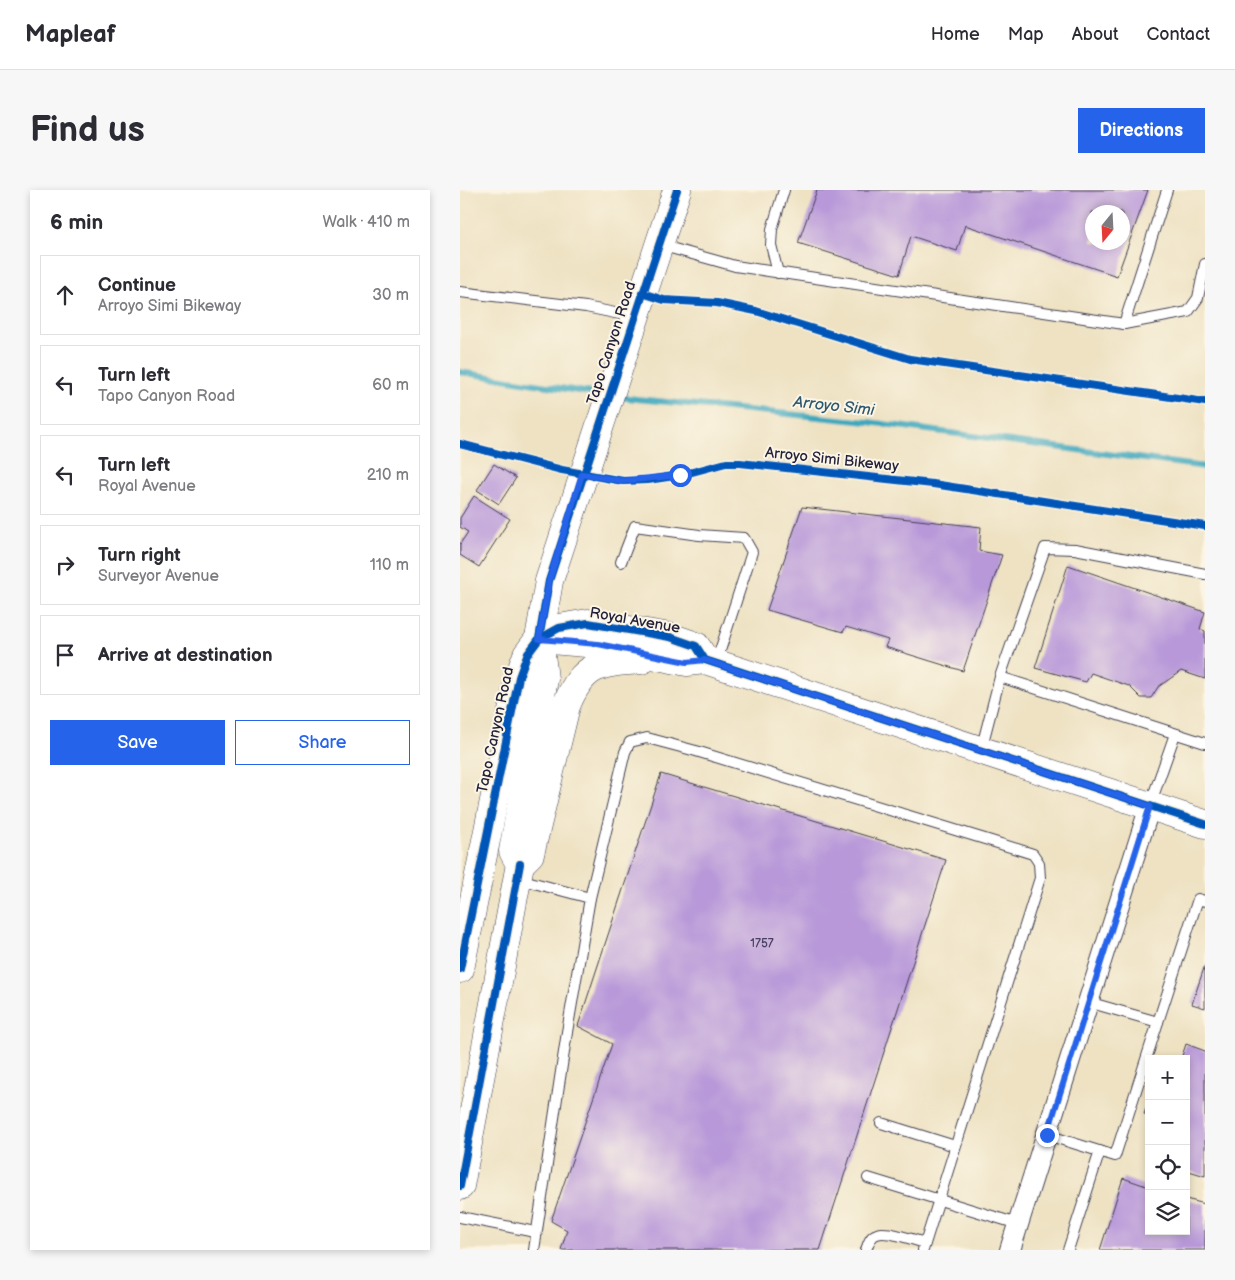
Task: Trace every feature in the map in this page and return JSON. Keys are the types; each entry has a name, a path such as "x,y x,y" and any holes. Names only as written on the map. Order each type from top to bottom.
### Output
{"main road":[{"name":"Tapo Canyon Road","path":"460,1186 518,871 512,851 544,679 539,639 549,581 588,457 677,190"},
{"name":"Royal Avenue","path":"539,639 559,628 588,623 670,638 696,646 711,662"},
{"name":"Tapo Canyon Road","path":"460,969 519,676 527,655 539,639"},
{"name":"Royal Avenue","path":"539,639 598,644 687,662 711,662 1205,824"},
{"path":"518,871 530,854 566,706 574,684 587,672 608,662 664,658"}],"street":[{"path":"1010,1250 1150,806"}],"lane":[{"path":"778,273 770,245 772,230 784,190"},
{"path":"1124,324 1167,190"},
{"path":"658,244 735,266 1124,324 1188,312 1198,298 1205,264"},
{"path":"460,292 586,307 631,328"},
{"path":"621,562 635,526 699,535 744,538 752,552 711,662"},
{"path":"980,751 1000,677 1045,548 1075,548 1205,574"},
{"path":"1000,677 1205,744"},
{"path":"1150,806 1175,734"},
{"path":"534,1250 535,1232 590,898 625,752 630,742 638,738 652,739 696,751 1033,854 1039,863 1040,878 924,1246 885,1232 877,1234 870,1239 866,1250"},
{"path":"518,871 590,898"},
{"path":"1047,1135 1115,1156 1198,899 1205,902"},
{"path":"1088,1002 1158,1022"},
{"path":"881,1123 956,1146"},
{"path":"1068,1250 1100,1151"},
{"path":"868,1178 939,1198 1018,1224"},
{"path":"460,1217 535,1232"}],"building":[{"path":"817,190 1148,190 1130,240 1130,205 1085,205 1085,250 1126,250 1117,276 965,225 957,251 911,236 899,275 798,243"},
{"path":"494,464 516,478 499,504 477,490"},
{"path":"474,496 510,519 479,567 460,555 460,544 468,532 460,527 460,518"},
{"path":"802,507 981,527 979,551 1002,555 963,671 885,647 888,640 846,627 843,632 767,610"},
{"path":"1068,565 1205,612 1200,629 1205,631 1205,679 1181,671 1158,687 1151,698 1141,698 1129,686 1091,673 1086,682 1035,668"},
{"path":"661,774 946,860 820,1250 561,1250 567,1230 551,1221 612,1044 578,1026"},
{"path":"1205,965 1205,1008 1192,1004"},
{"path":"1186,1044 1205,1051 1205,1176 1190,1171 1190,1055 1182,1055"},
{"path":"1123,1178 1145,1186 1145,1235 1190,1235 1190,1200 1205,1204 1205,1250 1100,1250"}],"waterway":[{"name":"Arroyo Simi","path":"460,372 604,395"},
{"name":"Arroyo Simi","path":"617,397 868,422 1205,467"}],"cycle path":[{"path":"460,969 519,677 527,655 539,639 549,581 677,190"},
{"path":"642,293 664,300 717,303 756,311 910,359 1205,402"},
{"name":"Arroyo Simi Bikeway","path":"460,444 562,470 623,481 648,480 681,475 726,463 740,463 933,484 1205,526"},
{"path":"539,639 559,628 588,623 670,637 696,646 705,660 1205,824"},
{"path":"460,1186 520,864"}],"route":[{"path":"680,475 648,480 623,481 604,480 582,474 549,581 539,639 598,644 687,662 705,660 1150,806 1047,1135"}]}
